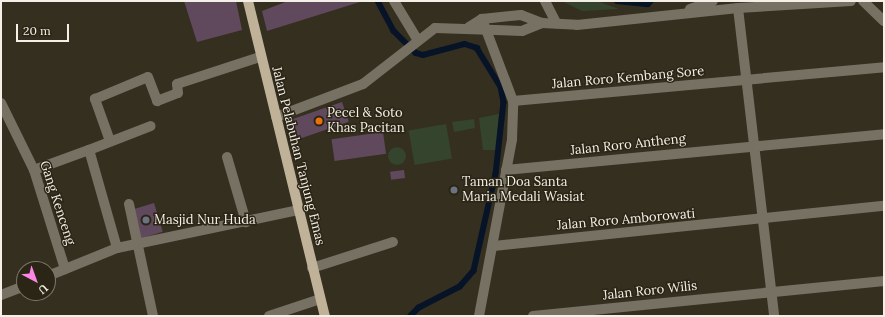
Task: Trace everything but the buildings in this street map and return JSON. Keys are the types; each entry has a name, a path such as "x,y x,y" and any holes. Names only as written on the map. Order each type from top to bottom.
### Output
{"main road":[{"name":"Jalan Pelabuhan Tanjung Emas","path":"248,1 260,57 325,316"}],"street":[{"path":"394,1 415,41"},
{"path":"545,1 556,23"},
{"path":"681,13 713,1"},
{"path":"757,1 768,8"},
{"path":"470,27 482,19 521,15 542,23 576,25 738,8 768,8 851,1"},
{"path":"863,1 884,21"},
{"path":"738,8 752,146 774,316"},
{"path":"479,316 494,246 506,170 513,101 485,33 482,19"},
{"path":"276,117 348,92 394,59 415,41 435,28 470,27 485,33 522,31 542,23"},
{"path":"110,141 95,99 148,77 157,101 178,93 177,84 260,57"},
{"name":"Jalan Roro Kembang Sore","path":"513,101 745,81 884,67"},
{"name":"Gang Kenceng","path":"1,103 34,170 65,270"},
{"path":"34,170 151,126"},
{"name":"Jalan Roro Antheng","path":"506,170 884,134"},
{"path":"89,150 117,248"},
{"path":"227,157 246,222"},
{"path":"129,204 136,244 153,316"},
{"name":"Jalan Roro Amborowati","path":"494,246 761,220 884,206"},
{"path":"56,273 117,248 299,210"},
{"path":"312,268 393,242"},
{"name":"Jalan Roro Wilis","path":"533,316 884,281"},
{"path":"1,295 16,289"},
{"path":"268,316 320,299"}],"green space":[{"path":"562,1 597,1 619,9 582,11"},
{"path":"499,114 496,150 483,150 479,118"},
{"path":"474,119 475,128 454,132 452,122"},
{"path":"446,124 452,158 415,165 409,131"},
{"path":"393,147 401,147 406,152 404,163 401,165 393,165 388,160 388,152"}],"waterway":[{"path":"378,1 394,31 416,53 423,55 465,44 477,48 501,87 504,102 496,174 474,271 460,287 419,308 411,316"},
{"path":"617,1 648,4 651,1"}],"place":[{"name":"Pecel & Soto Khas Pacitan","path":"319,121"},
{"name":"Taman Doa Santa Maria Medali Wasiat","path":"454,190"},
{"name":"Masjid Nur Huda","path":"146,220"}]}
